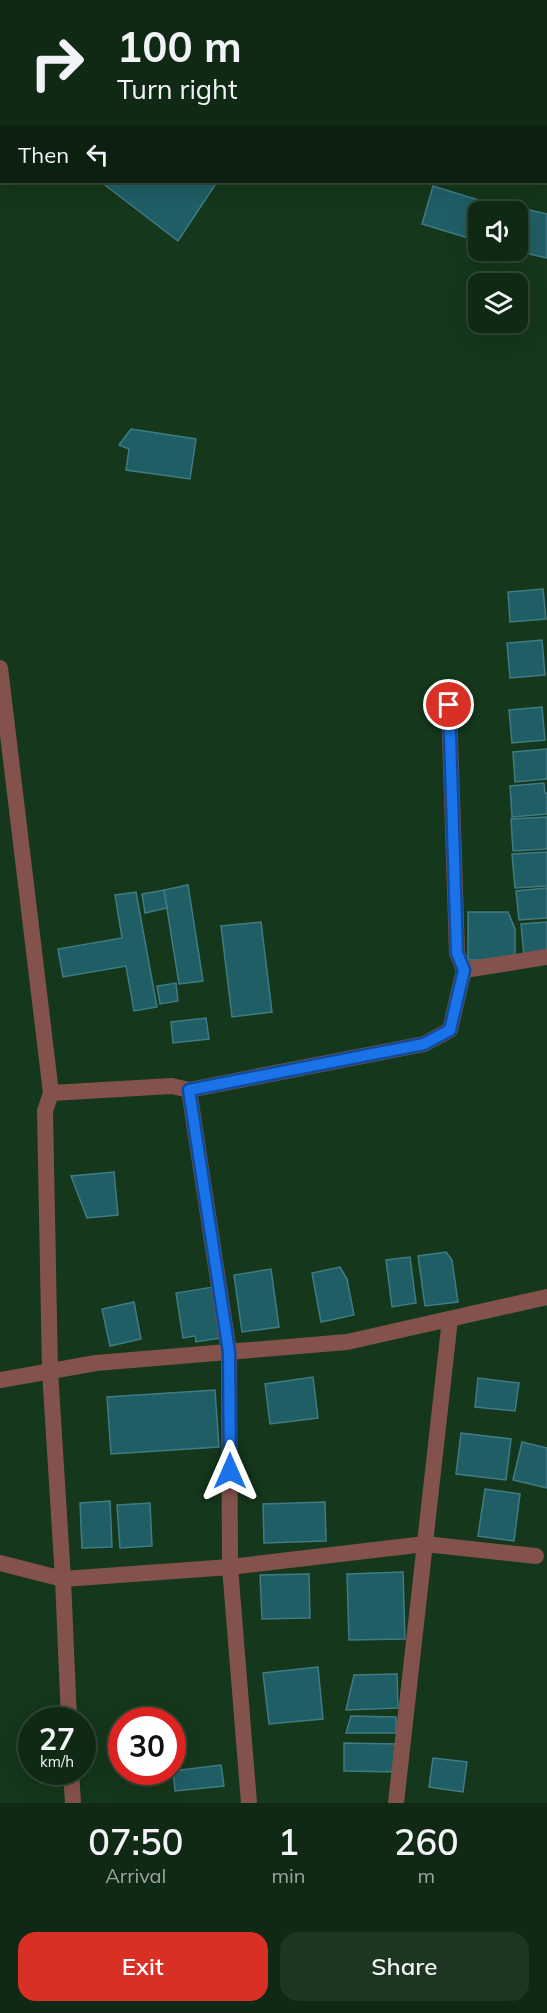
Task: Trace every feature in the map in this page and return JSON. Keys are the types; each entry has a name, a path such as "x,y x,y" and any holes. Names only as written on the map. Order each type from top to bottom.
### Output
{"street":[{"path":"0,668 51,1093 45,1111 50,1371 68,1707"},
{"path":"51,1093 172,1086 189,1090 424,1044 450,1030 464,970 457,953 449,705"},
{"path":"464,970 547,957"},
{"path":"189,1090 229,1352 230,1567 249,1803"},
{"path":"0,1380 96,1363 347,1342 547,1297"},
{"path":"396,1803 450,1319"},
{"path":"0,1563 63,1579 230,1567 425,1544 536,1556"},
{"path":"72,1785 73,1803"}],"building":[{"path":"102,183 216,183 178,241"},
{"path":"433,186 482,201 468,201 468,238 422,224"},
{"path":"528,210 547,214 547,258 528,254"},
{"path":"131,429 196,439 190,479 126,470 129,449 119,445"},
{"path":"543,589 546,619 510,622 508,592"},
{"path":"542,640 545,675 510,678 507,643"},
{"path":"542,707 545,740 512,743 509,710"},
{"path":"547,749 547,779 515,782 513,752"},
{"path":"544,783 545,793 547,793 547,814 512,817 510,786"},
{"path":"547,817 547,849 513,851 511,819"},
{"path":"547,852 547,886 515,888 512,854"},
{"path":"188,885 203,981 179,984 164,890"},
{"path":"547,888 547,918 519,920 516,891"},
{"path":"164,890 167,908 145,913 142,894"},
{"path":"136,892 157,1007 134,1011 126,966 63,977 58,949 122,938 115,895"},
{"path":"468,912 508,912 515,929 515,960 468,960"},
{"path":"261,922 272,1012 232,1017 221,926"},
{"path":"547,922 547,954 524,956 521,924"},
{"path":"176,983 178,1001 160,1004 157,986"},
{"path":"206,1018 209,1039 173,1043 171,1022"},
{"path":"114,1172 118,1215 87,1218 71,1176"},
{"path":"446,1252 452,1260 458,1302 425,1306 418,1256"},
{"path":"410,1257 416,1303 392,1307 386,1260"},
{"path":"340,1267 347,1279 354,1315 321,1322 312,1273"},
{"path":"271,1269 279,1327 242,1332 234,1275"},
{"path":"213,1287 221,1338 196,1342 195,1336 183,1338 176,1293"},
{"path":"134,1302 141,1339 110,1346 102,1309"},
{"path":"313,1377 318,1418 270,1424 265,1384"},
{"path":"478,1378 519,1383 515,1411 475,1407"},
{"path":"215,1390 219,1447 111,1454 107,1397"},
{"path":"461,1433 511,1439 506,1480 456,1474"},
{"path":"522,1442 547,1448 547,1488 513,1480"},
{"path":"485,1489 520,1494 514,1541 478,1536"},
{"path":"110,1501 112,1547 82,1548 80,1503"},
{"path":"325,1502 326,1541 264,1543 263,1504"},
{"path":"150,1503 152,1546 120,1548 117,1505"},
{"path":"403,1572 405,1639 349,1640 347,1574"},
{"path":"309,1574 310,1618 262,1619 260,1575"},
{"path":"318,1667 323,1719 269,1724 263,1673"},
{"path":"397,1674 398,1708 346,1710 354,1675"},
{"path":"351,1716 396,1717 396,1733 346,1733"},
{"path":"344,1743 397,1744 397,1772 344,1771"},
{"path":"433,1758 467,1762 463,1792 429,1787"},
{"path":"221,1765 224,1786 175,1791 174,1785 186,1785 186,1769"}],"route":[{"path":"230,1471 229,1352 189,1090 424,1044 450,1030 464,970 457,953 449,705"}]}
